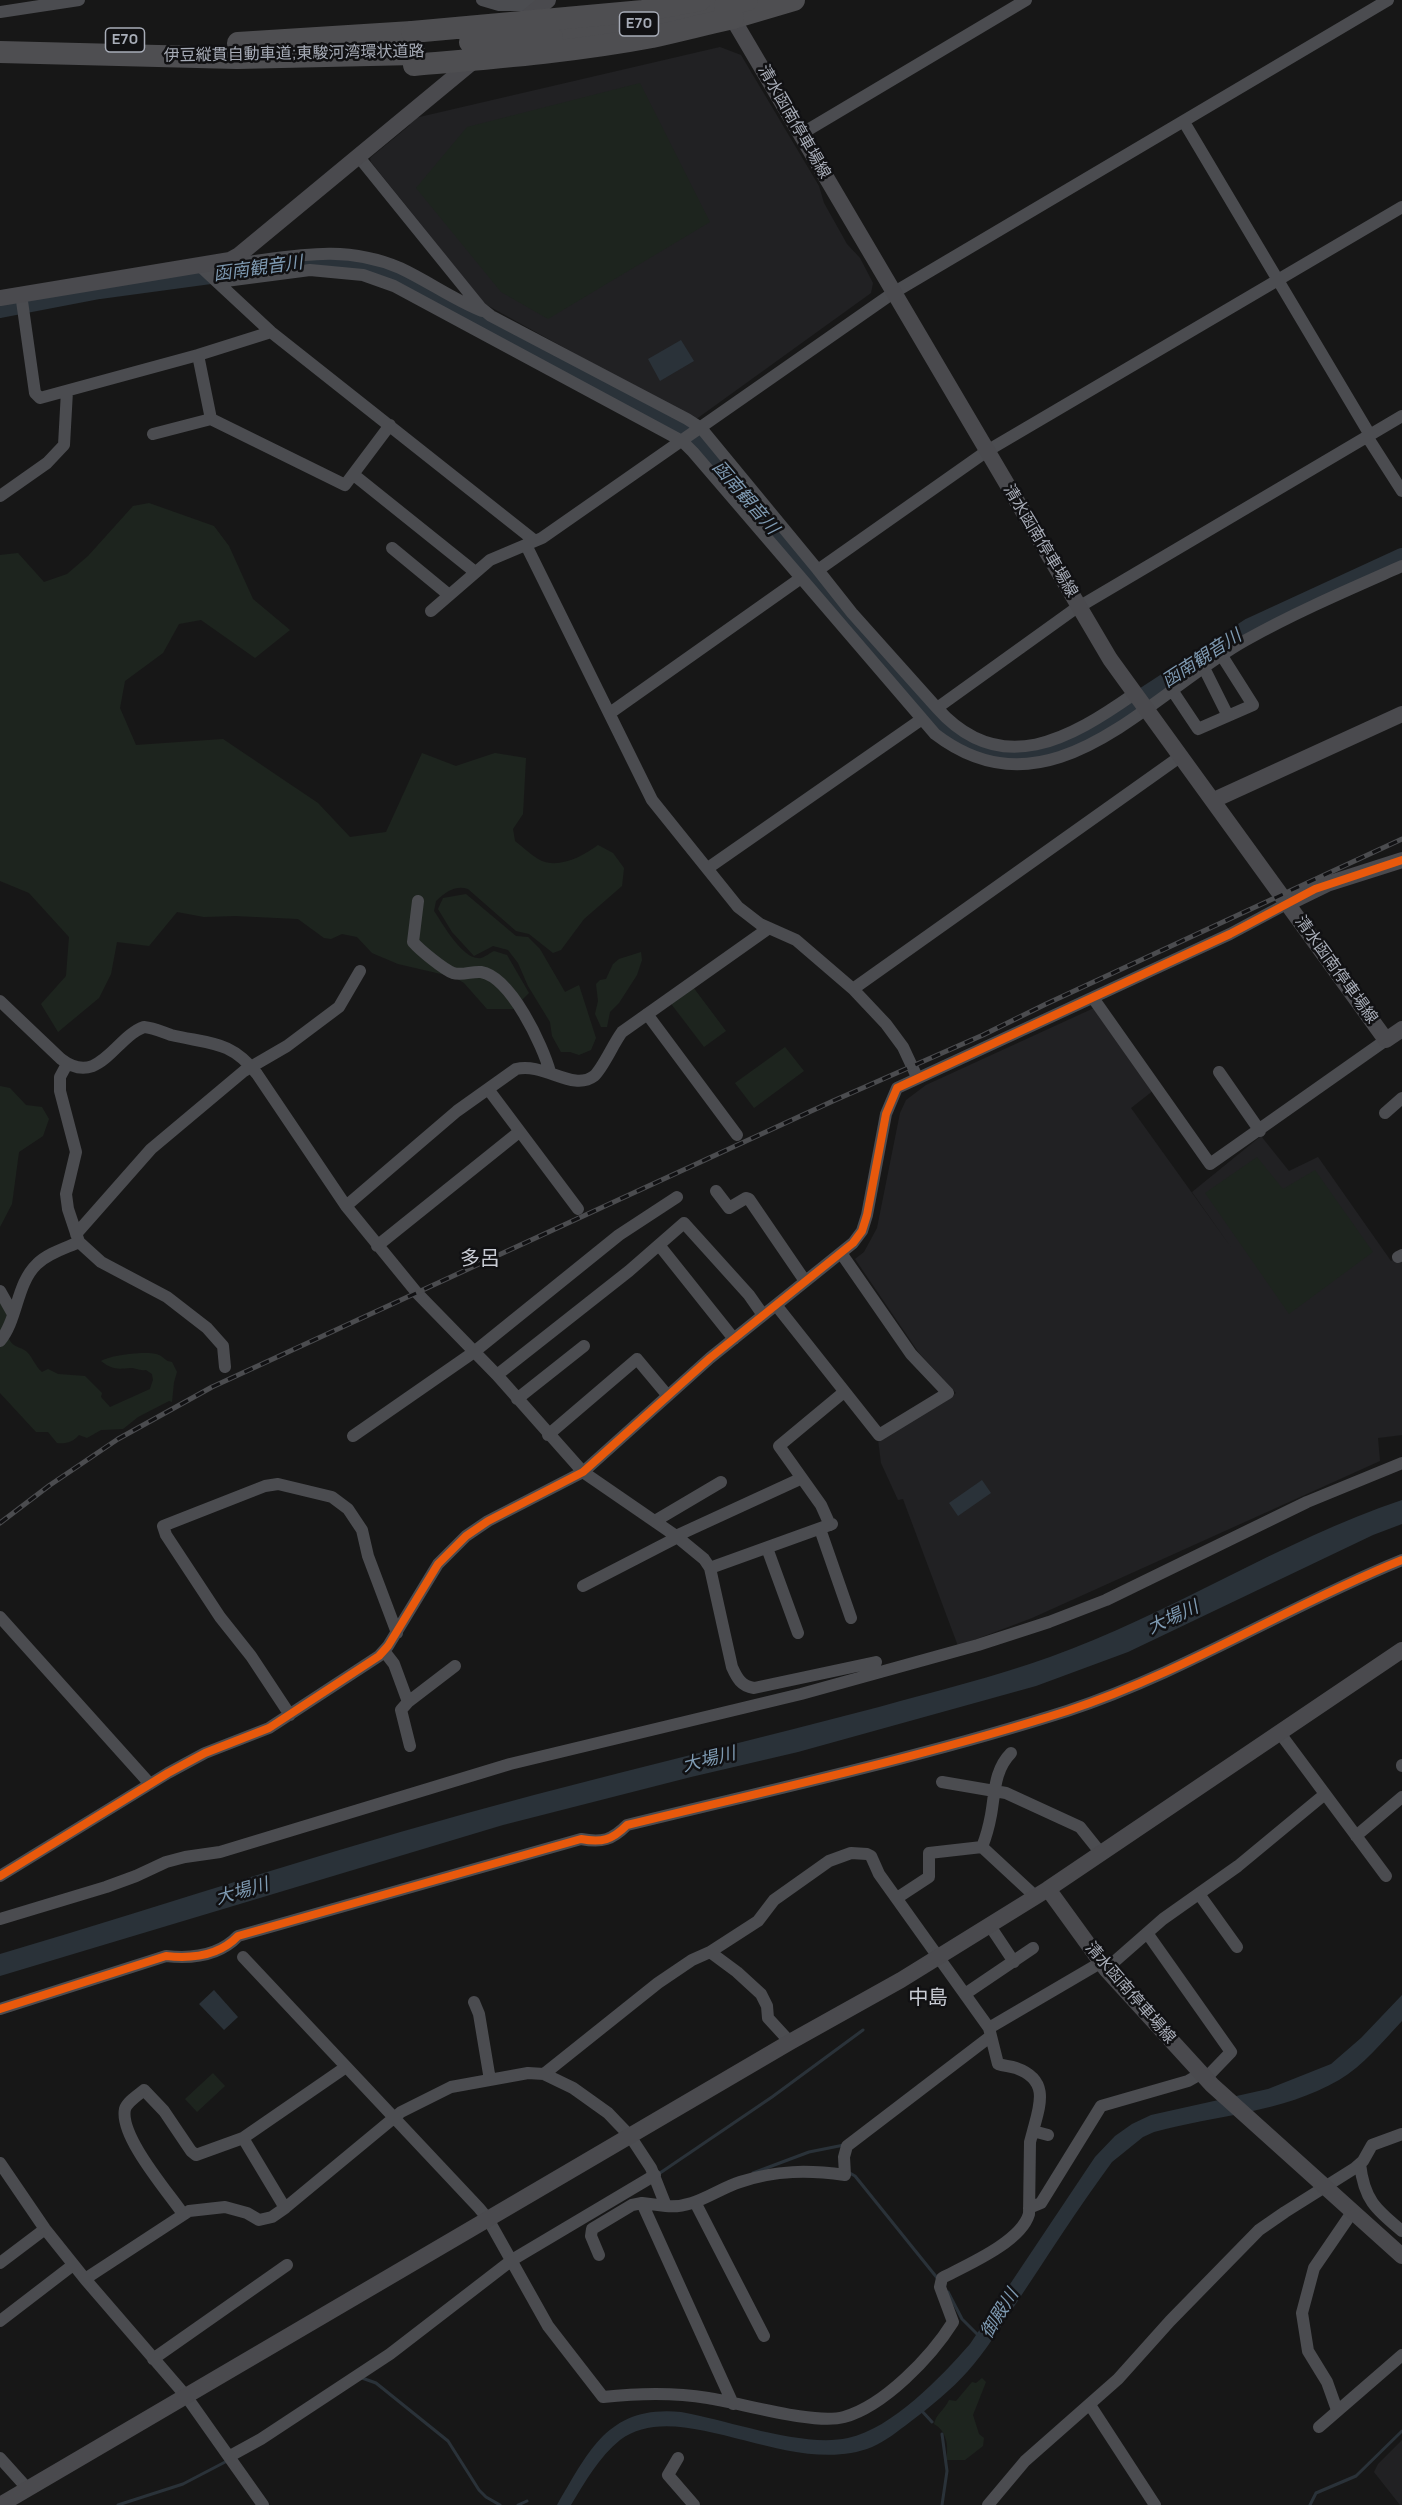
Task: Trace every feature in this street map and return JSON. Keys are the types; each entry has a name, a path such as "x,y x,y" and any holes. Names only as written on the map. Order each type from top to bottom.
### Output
{"highway":[{"path":"237,50 381,65 414,49 700,0"},
{"name":"伊豆縦貫自動車道;東駿河湾環状道路","path":"414,49 552,38 630,26 747,0"},
{"path":"237,50 414,49 517,56 652,37 728,9 794,0"},
{"name":"伊豆縦貫自動車道;東駿河湾環状道路","path":"7,45 237,50"}],"street":[{"path":"0,12 79,0"},
{"path":"482,0 499,5 545,2"},
{"path":"801,134 1026,0"},
{"path":"431,611 475,572 500,555 530,543 701,428 893,293 1388,0"},
{"path":"0,298 230,260 239,255 545,2"},
{"name":"清水函南停車場線","path":"728,9 1110,659 1386,1040 1402,1029"},
{"path":"1184,122 1402,491"},
{"path":"358,156 486,312"},
{"path":"818,570 987,451 1402,207"},
{"path":"230,260 233,264 319,252 361,256 399,267 701,428 852,613 910,691 922,718 935,734 956,748 988,760 1007,764 1048,762 1070,744 1139,701 1172,690 1245,640 1402,566"},
{"path":"200,266 271,332 390,425 530,543 652,800 738,907 769,928 796,940 853,989 886,1024 903,1047 917,1077"},
{"path":"218,282 310,270 363,276 394,286 682,441 801,578 910,691 937,708 946,718 975,738 1000,745 1070,744 1139,701"},
{"path":"21,294 35,393 40,398 198,355 271,332"},
{"path":"198,355 211,418"},
{"path":"0,496 47,464 64,445 66,391"},
{"path":"937,708 1072,611 1402,416"},
{"path":"153,434 211,418 345,485 390,425"},
{"path":"354,475 475,572"},
{"path":"392,548 449,594"},
{"path":"610,713 801,578"},
{"path":"1172,690 1198,729 1253,705 1222,656"},
{"path":"1204,668 1228,716"},
{"path":"1214,800 1402,714"},
{"path":"708,868 922,718"},
{"path":"853,989 1181,756"},
{"path":"0,1876 150,1784 205,1754 256,1735 290,1715 384,1651 438,1564 466,1536 488,1521 583,1472 734,1339 841,1253 862,1231 886,1114 897,1088 1240,929 1327,884 1402,860"},
{"path":"418,901 413,942 419,949 453,973 482,972 498,981 514,999 535,1030 550,1072"},
{"path":"346,1206 457,1111 516,1069 528,1066 573,1082 584,1081 594,1076 603,1066 611,1046 622,1032 769,928"},
{"path":"0,1341 10,1325 28,1276 36,1265 78,1238 151,1149 252,1067 287,1046 339,1007 360,971"},
{"path":"1093,998 1210,1164 1260,1131 1386,1040"},
{"path":"0,1001 67,1064 88,1067 99,1063 144,1027 218,1043 240,1055 252,1067 346,1206 417,1293 497,1376 583,1472 677,1536 704,1559 710,1568 719,1617 736,1677 745,1687 754,1688 876,1662"},
{"path":"647,1014 737,1135"},
{"path":"67,1064 60,1077 60,1091 76,1152 66,1194 78,1238 101,1262 167,1297 207,1329 223,1346 225,1366"},
{"path":"1218,1072 1260,1131"},
{"path":"488,1089 578,1209"},
{"path":"1385,1113 1402,1098"},
{"path":"377,1246 519,1132"},
{"path":"716,1191 729,1208 746,1198 749,1199 805,1281"},
{"path":"353,1436 474,1352 619,1235 677,1197"},
{"path":"497,1376 684,1224 749,1295 763,1316"},
{"path":"658,1245 734,1339"},
{"path":"776,1305 879,1435 948,1393 911,1354 841,1253"},
{"path":"0,1291 13,1314"},
{"path":"517,1399 584,1346"},
{"path":"548,1434 637,1359 668,1396"},
{"path":"844,1392 778,1446 821,1505 851,1618"},
{"path":"0,1919 106,1887 166,1862 220,1852 510,1764 801,1694 978,1645 1049,1622 1106,1600 1307,1502 1402,1463"},
{"path":"583,1586 677,1536 801,1479"},
{"path":"655,1521 721,1482"},
{"path":"290,1715 251,1656 209,1601 166,1535 163,1526 266,1486 278,1484 332,1497 348,1509 360,1526 397,1633"},
{"path":"710,1568 827,1526"},
{"path":"767,1548 798,1633"},
{"path":"0,2009 166,1956 189,1959 226,1949 238,1936 581,1839 599,1842 614,1838 627,1825 905,1756 1068,1711 1165,1672 1313,1598 1402,1560"},
{"path":"0,1617 150,1784"},
{"path":"0,2505 990,1926 1402,1650"},
{"path":"384,1651 394,1664 408,1702"},
{"path":"410,1746 401,1710 455,1666"},
{"path":"798,1679 801,1694"},
{"path":"1279,1732 1386,1876"},
{"path":"982,1847 991,1817 999,1771 1003,1761 1011,1753"},
{"path":"942,1782 1006,1793 1080,1827 1100,1852"},
{"path":"230,2456 261,2439 390,2354 512,2260 631,2199 676,2207 695,2202 740,2182 774,2175 802,2170 845,2175 844,2157 848,2145 990,2032 1103,1966 1238,1866 1325,1794"},
{"path":"1356,1836 1402,1797"},
{"path":"897,1898 929,1877 930,1853 982,1847 1042,1893"},
{"path":"243,1957 488,2219 548,2326 603,2397 646,2393 679,2394 801,2416 837,2418 860,2411 881,2398 927,2355 952,2322 940,2287 942,2278 1015,2235 1027,2221 1030,2142 1041,2097 1036,2082 1026,2073 998,2064 990,2032 879,1874 871,1856 863,1852 851,1853 822,1865 774,1900 758,1921 658,1983 544,2074"},
{"name":"清水函南停車場線","path":"1042,1893 1103,1966 1207,2079 1402,2256"},
{"path":"1199,1893 1237,1947"},
{"path":"990,1926 1014,1962"},
{"path":"1029,2208 1041,2203 1101,2106 1188,2080 1207,2079 1231,2052 1147,1933"},
{"path":"964,1994 1033,1948"},
{"path":"710,1952 761,1994 767,2006 768,2018 790,2042"},
{"path":"474,2002 479,2014 490,2080"},
{"path":"183,2214 129,2134 124,2114 128,2104 144,2090 164,2111 196,2155 243,2138 346,2067"},
{"path":"84,2279 189,2211 225,2207 265,2220 285,2208 394,2117 451,2087 528,2073 544,2074 591,2100 630,2136 655,2175 666,2206"},
{"path":"1033,2131 1048,2135"},
{"path":"988,2505 1025,2462 1118,2379 1170,2321 1259,2230 1360,2164 1372,2145 1402,2134"},
{"path":"243,2138 285,2208"},
{"path":"0,2163 45,2229 84,2279 186,2396 263,2505"},
{"path":"1360,2164 1365,2191 1383,2215 1402,2231"},
{"path":"599,2255 591,2236 592,2229 631,2199 655,2175"},
{"path":"631,2199 733,2404"},
{"path":"695,2202 764,2336"},
{"path":"1337,2410 1328,2382 1308,2351 1302,2313 1314,2268 1353,2211"},
{"path":"0,2263 45,2229"},
{"path":"0,2321 73,2265"},
{"path":"153,2360 287,2265"},
{"path":"1319,2427 1402,2355"},
{"path":"1090,2405 1155,2505"},
{"path":"0,2458 27,2488"},
{"path":"678,2458 668,2475 694,2505"}],"shaded area":[{"path":"720,47 741,55 819,186 824,203 847,244 860,258 873,283 871,293 695,420 485,304 370,158 410,125 408,122 411,119"},
{"path":"640,83 710,222 548,319 501,292 416,188 467,127"},
{"path":"149,503 214,526 229,546 253,599 290,630 255,658 201,620 179,624 163,653 125,681 120,708 136,745 223,739 318,803 350,837 386,832 422,753 456,766 495,753 526,758 523,814 513,829 515,841 538,859 553,863 577,858 598,845 613,853 624,868 622,886 584,919 561,950 553,953 529,934 516,931 468,889 451,890 436,901 434,911 454,941 467,954 481,958 494,951 507,955 529,993 513,1009 487,1009 464,983 454,977 398,964 372,953 357,937 342,934 331,939 324,938 298,919 204,917 177,912 149,946 117,942 111,974 99,998 58,1032 41,1004 66,976 69,937 29,893 0,881 0,555 18,553 44,582 67,574 88,556 133,506"},
{"path":"466,894 516,936 528,937 540,949 565,992 579,985 596,1038 591,1050 579,1055 561,1052 552,1036 550,1022 528,986 518,963 508,950 493,946 474,956 452,932 438,909 443,898"},
{"path":"641,952 642,960 637,975 619,1003 610,1012 607,1027 601,1027 595,1014 598,1001 596,984 606,979 613,964 619,959"},
{"path":"693,987 726,1031 704,1047 672,1005 672,1002"},
{"path":"1094,1008 1154,1090 1131,1108 1233,1250 1192,1192 1261,1136 1289,1171 1318,1157 1391,1261 1402,1254 1402,1435 1378,1438 1380,1461 1032,1618 958,1646 903,1499 898,1500 881,1463 878,1439 956,1393 919,1353 855,1259 864,1252 877,1228 900,1113 906,1100 926,1085"},
{"path":"785,1047 804,1071 754,1108 735,1083"},
{"path":"0,1086 10,1088 26,1105 42,1107 49,1119 43,1136 19,1152 12,1204 0,1227"},
{"path":"1257,1157 1283,1189 1315,1170 1373,1252 1289,1314 1205,1193"},
{"path":"0,1298 10,1313 8,1330 11,1342 27,1352 42,1372 48,1369 58,1374 85,1376 102,1393 101,1397 110,1407 150,1389 152,1374 146,1370 118,1369 101,1361 130,1354 159,1355 172,1362 177,1372 172,1402 169,1401 138,1417 123,1429 101,1430 87,1438 79,1435 66,1443 57,1443 48,1432 36,1432 0,1393"},
{"path":"213,2073 225,2086 197,2112 185,2099"},
{"path":"982,2378 986,2382 973,2415 979,2434 984,2438 983,2446 965,2460 946,2460 946,2440 942,2431 934,2424 935,2420 949,2400 956,2401 972,2382 976,2383"},
{"path":"1402,2440 1402,2505 1400,2505 1374,2472 1378,2464"}],"water":[{"path":"681,340 694,361 660,381 648,359"},
{"path":"982,1480 991,1493 958,1516 949,1503"},
{"name":"大場川","path":"1402,1500 1402,1524 1373,1535 1128,1652 1036,1686 798,1752 503,1825 0,1976 0,1954 333,1852 467,1813 879,1707 1050,1657 1139,1620 1313,1536"},
{"path":"214,1990 238,2017 224,2030 199,2004"},
{"name":"御殿川","path":"1402,1995 1402,2021 1364,2060 1339,2080 1295,2100 1154,2132 1143,2137 1112,2162 975,2363 940,2398 882,2442 872,2447 840,2454 807,2453 673,2426 645,2428 620,2440 605,2454 571,2505 557,2505 591,2450 618,2424 635,2416 656,2412 681,2412 765,2432 830,2440 848,2438 882,2424 915,2400 970,2344 1095,2157 1115,2136 1151,2115 1268,2089 1331,2064 1361,2038"}],"waterway":[{"name":"函南観音川","path":"0,308 99,289 306,261 348,264 378,270 405,280 696,441 938,721 963,741 997,754 1020,755 1039,752 1079,740 1250,628 1402,558"},
{"path":"660,2173 772,2097 863,2030"},
{"path":"753,2173 809,2152 844,2145"},
{"path":"848,2172 855,2176 938,2279"},
{"name":"御殿川","path":"948,2292 962,2319 978,2335"},
{"path":"362,2378 376,2383 448,2441 479,2490 500,2505"},
{"path":"921,2410 932,2422"},
{"path":"1310,2505 1316,2493 1356,2476 1402,2431"},
{"path":"942,2434 947,2471 942,2505"},
{"path":"118,2505 183,2484 227,2461"},
{"path":"518,2505 527,2501"}],"railway":[{"path":"0,1523 50,1485 118,1439 212,1387 833,1101 983,1035 1402,839"}],"cycle path":[{"path":"0,1876 168,1773 205,1753 269,1728 379,1656 388,1646 438,1564 466,1536 488,1521 583,1472 710,1358 853,1243 862,1231 867,1215 886,1114 897,1088 1230,934 1315,889 1402,860"},
{"path":"0,2009 166,1956 205,1955 223,1948 238,1936 581,1839 595,1841 606,1839 627,1825 903,1758 1067,1711 1152,1678 1402,1560"}],"district":[{"name":"多呂","path":"480,1259"},
{"name":"中島","path":"928,1998"}]}
